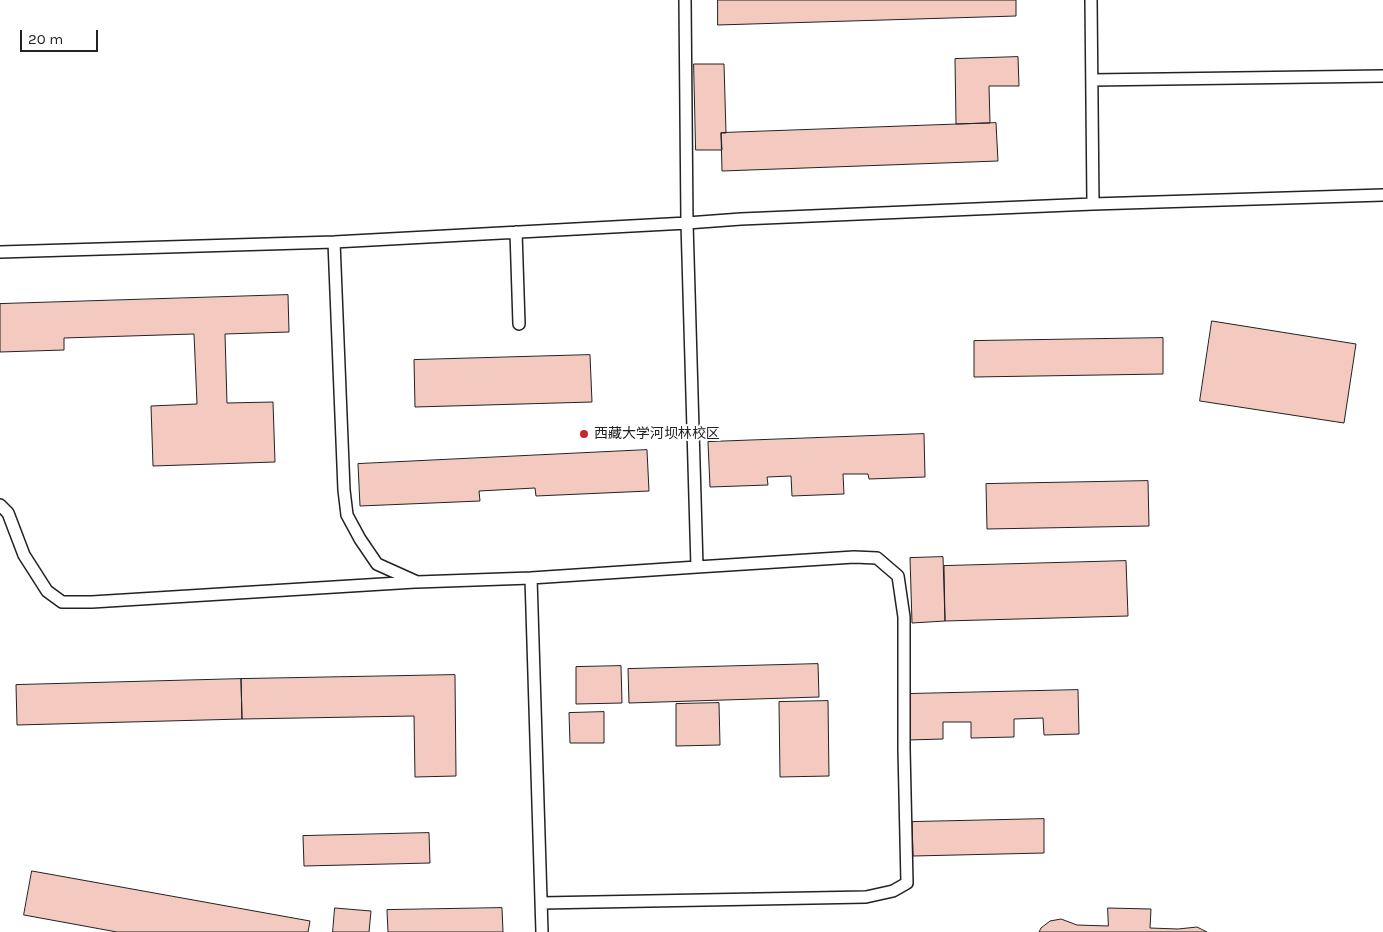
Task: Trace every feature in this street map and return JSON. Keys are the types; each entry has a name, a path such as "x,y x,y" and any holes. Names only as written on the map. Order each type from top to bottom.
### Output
{"lane":[{"path":"686,0 687,223 697,568"},
{"path":"1092,0 1093,204"},
{"path":"1092,80 1383,76"},
{"path":"0,252 334,242 750,218 1093,204 1383,195"},
{"path":"516,232 519,324"},
{"path":"334,242 347,514 360,539 377,564 417,582"},
{"path":"0,505 8,513 24,555 47,591 62,602 92,602 417,582 531,578 854,557 877,558 898,576 904,617 907,884 893,892 866,897 541,903"},
{"path":"531,578 542,932"}],"building":[{"path":"718,0 1016,0 1016,16 718,25"},
{"path":"1018,57 1019,86 989,86 990,123 956,124 955,59"},
{"path":"694,64 724,64 726,133 721,133 722,150 696,150"},
{"path":"996,123 998,161 722,171 721,133"},
{"path":"288,295 289,332 225,334 227,403 273,402 275,462 153,466 151,406 197,404 194,334 64,338 64,350 0,352 0,304"},
{"path":"1212,321 1356,344 1344,423 1200,401"},
{"path":"1163,338 1163,374 974,377 974,341"},
{"path":"590,355 592,402 415,407 414,360"},
{"path":"924,434 925,477 869,479 868,474 843,474 844,494 792,496 791,476 767,477 768,485 710,487 708,442"},
{"path":"647,450 649,491 536,496 535,488 479,491 480,501 360,506 358,464"},
{"path":"1148,481 1149,526 987,529 986,484"},
{"path":"943,557 945,621 912,623 910,558"},
{"path":"1126,561 1128,616 945,621 944,566"},
{"path":"818,664 819,697 629,703 628,669"},
{"path":"621,666 622,703 576,704 576,667"},
{"path":"455,675 456,776 415,777 414,716 242,719 241,679"},
{"path":"241,679 242,719 17,725 16,685"},
{"path":"1078,690 1079,734 1044,735 1043,718 1014,719 1014,737 971,738 971,722 943,722 943,739 908,740 907,694"},
{"path":"828,701 829,776 780,777 779,702"},
{"path":"719,703 720,745 676,746 676,704"},
{"path":"604,712 604,743 570,743 569,713"},
{"path":"1044,819 1044,853 913,856 912,822"},
{"path":"429,833 430,863 304,866 303,836"},
{"path":"32,871 310,921 308,932 117,932 24,915"},
{"path":"335,908 371,911 369,932 333,932"},
{"path":"502,908 503,932 388,932 387,910"},
{"path":"1108,908 1151,909 1150,928 1178,929 1197,927 1207,932 1039,932 1050,921 1061,919 1077,925 1108,926"}],"place":[{"name":"西藏大学河坝林校区","path":"584,434"}]}
